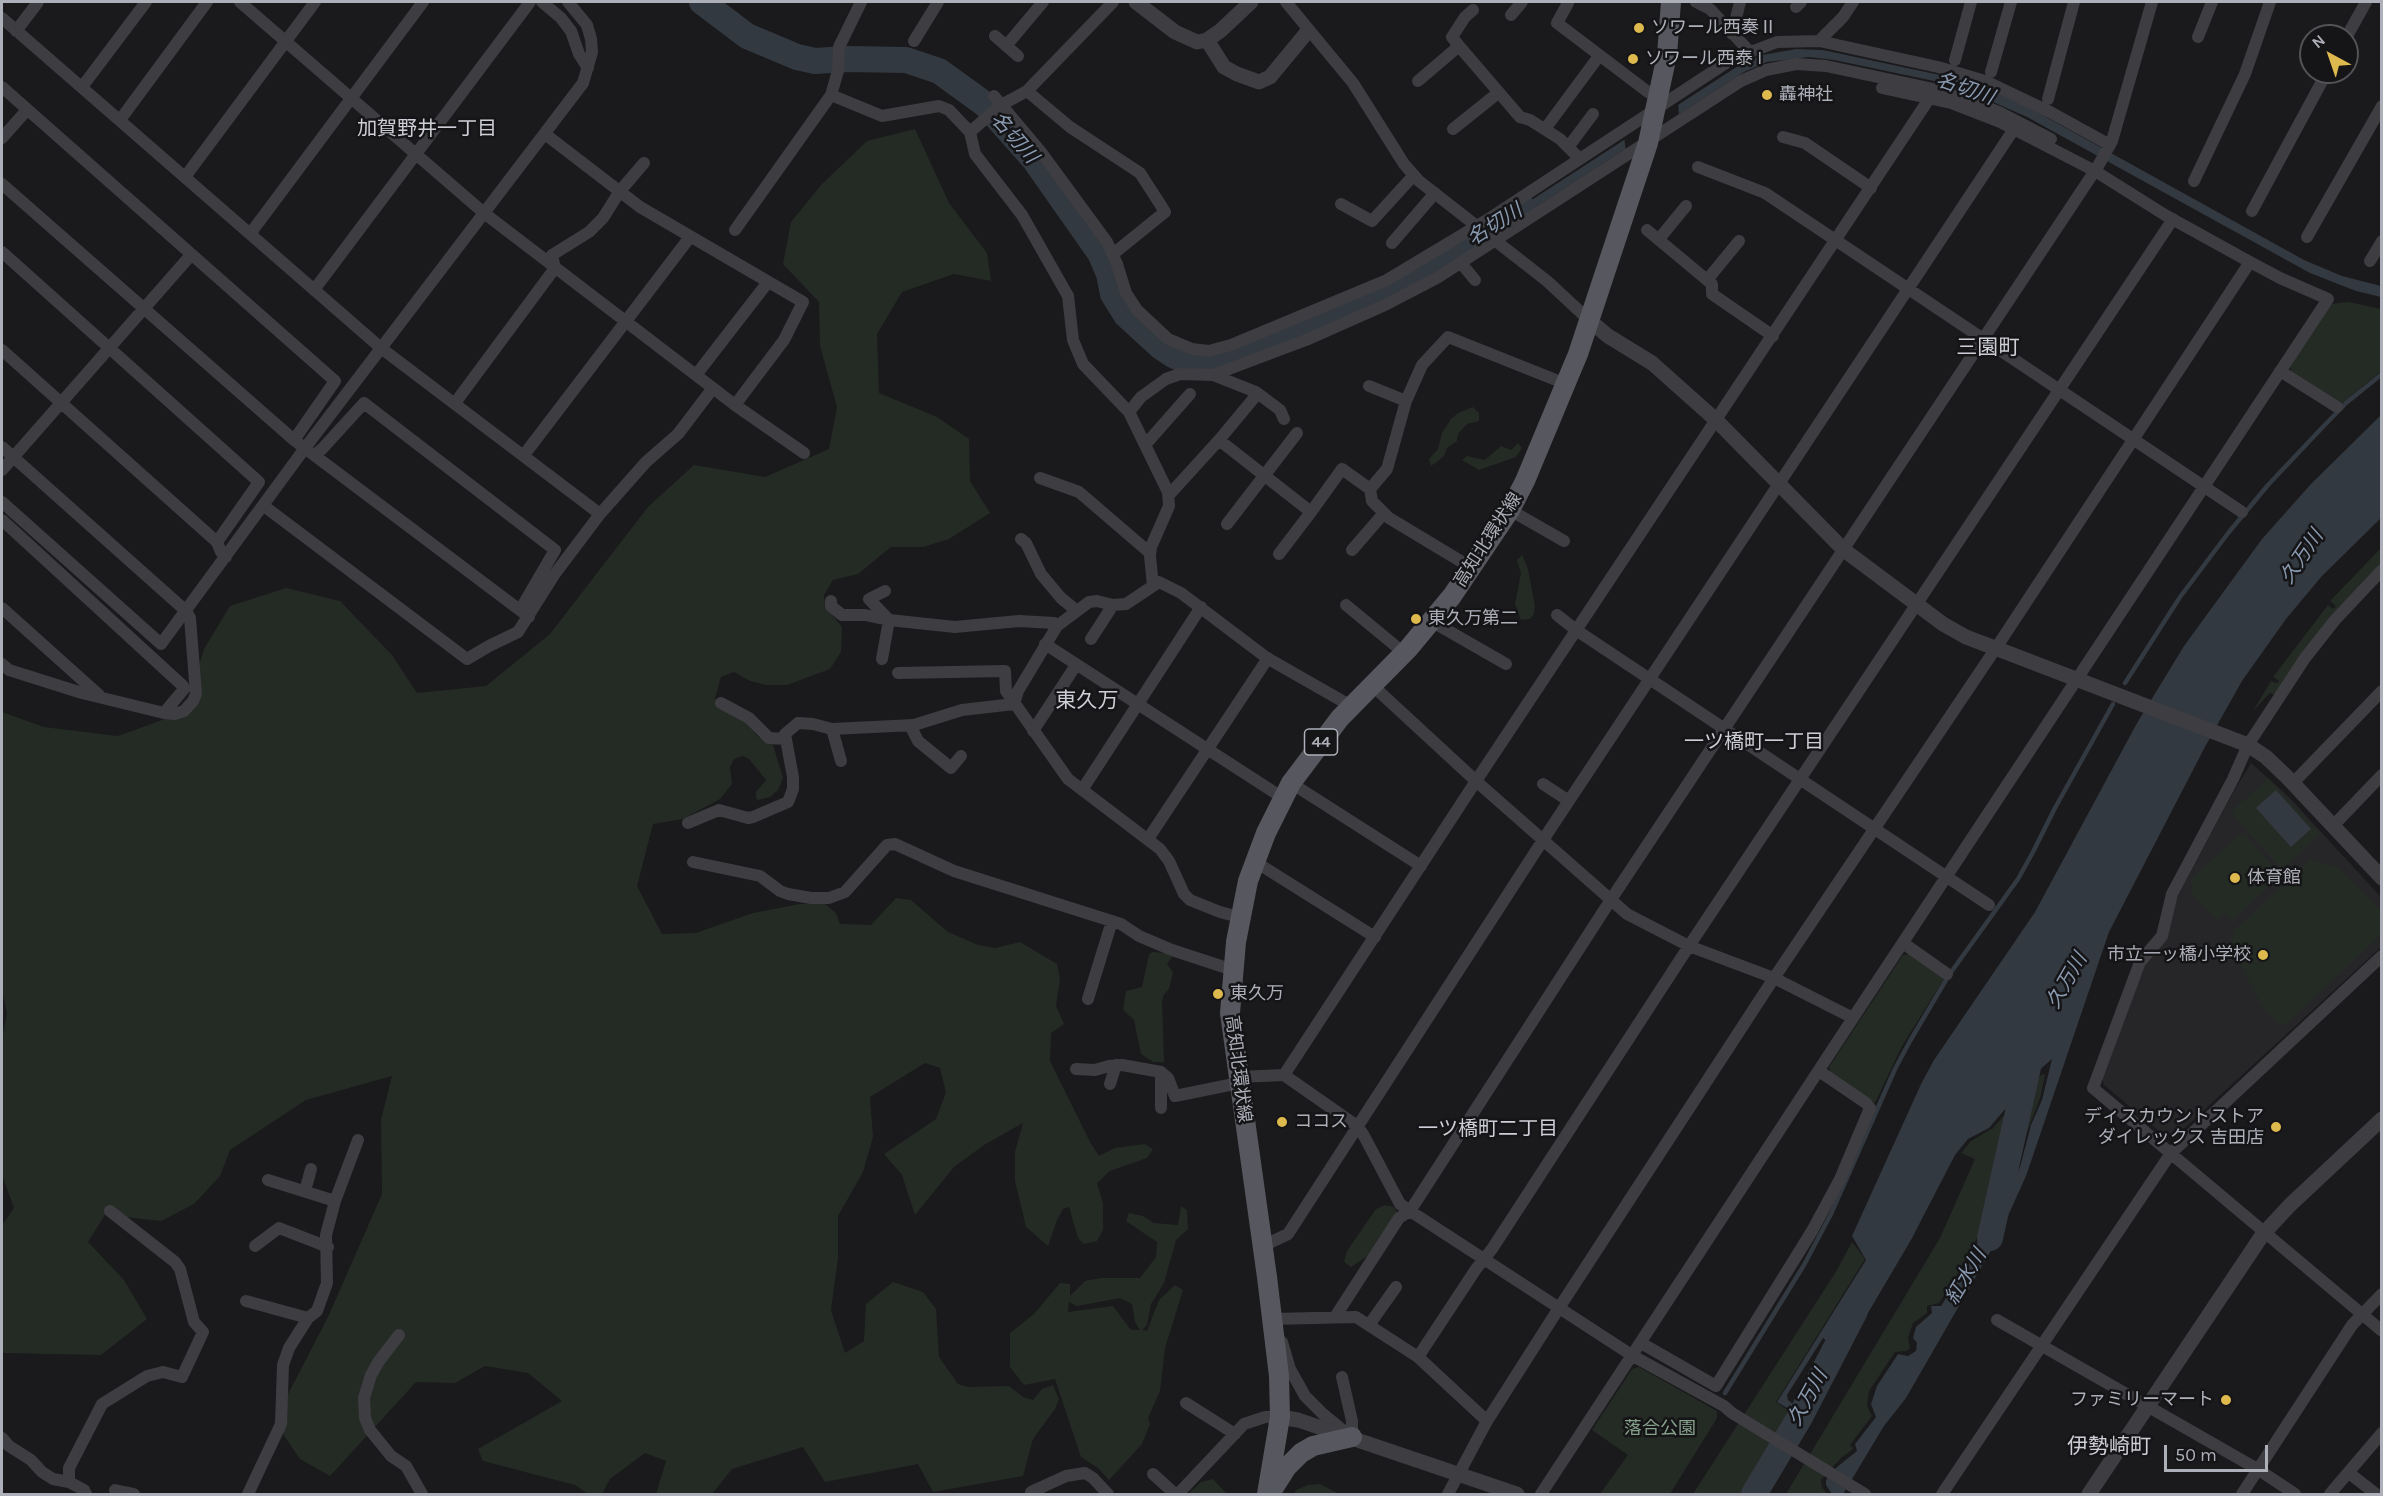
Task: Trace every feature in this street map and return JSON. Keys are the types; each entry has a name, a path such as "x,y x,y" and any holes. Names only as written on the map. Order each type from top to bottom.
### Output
{"main road":[{"name":"高知北環状線","path":"1269,1494 1280,1417 1279,1376 1230,1013 1239,917 1254,861 1287,790 1327,734 1351,706 1404,653 1472,568 1510,510 1530,471 1566,384 1649,140 1667,55 1671,2"},
{"path":"1269,1494 1287,1467 1301,1453 1313,1446 1352,1437"}],"street":[{"path":"16,31 38,2"},
{"path":"82,87 146,2"},
{"path":"120,120 207,2"},
{"path":"240,2 484,213 735,405 804,453"},
{"path":"184,177 315,2"},
{"path":"250,234 423,2"},
{"path":"314,290 530,2"},
{"path":"542,2 561,18 571,31 579,54 588,68"},
{"path":"2,502 160,644 264,506 310,452 381,348 583,83 592,52 591,39 587,25 568,2"},
{"path":"735,230 831,95 838,71 837,53 861,2"},
{"path":"914,41 938,2"},
{"path":"1006,46 1043,2"},
{"path":"970,132 998,103 1027,91 1113,2"},
{"path":"1146,4 1186,39 1197,42 1207,40 1220,31 1251,2"},
{"path":"1286,2 1353,83 1404,164 1414,175 1547,281 1608,336 1652,363 1716,420 1844,550 1916,604 1966,637 2248,745 2266,757 2293,783 2382,878"},
{"path":"1511,15 1522,2"},
{"path":"1696,2 1710,9 1749,51"},
{"path":"1731,34 1740,2"},
{"path":"1819,41 1843,17 1853,2"},
{"path":"1955,60 1971,2"},
{"path":"1991,72 2010,2"},
{"path":"2048,99 2074,2"},
{"path":"1335,1317 1399,1218 1410,1211 1610,901 2098,167 2109,147 2152,2"},
{"path":"2198,37 2212,2"},
{"path":"2194,181 2245,74 2270,2"},
{"path":"2354,24 2366,2"},
{"path":"1568,3 1557,23 1648,92 1657,106"},
{"path":"1473,10 1465,17 1452,36 1459,46 1520,117 1545,129 1569,146 1580,159"},
{"path":"2,18 381,348 600,514"},
{"path":"1207,40 1224,67 1259,82 1270,77 1308,31"},
{"path":"995,36 1018,56"},
{"path":"998,103 1041,152 1107,242 1126,294 1137,310 1168,339 1192,349 1209,351 1231,345 1387,280 1479,228 1657,106 1732,58 1778,42 1819,41 1938,67 1985,81 2050,112 2109,147"},
{"path":"1418,81 1459,46"},
{"path":"1545,129 1599,56"},
{"path":"1213,375 1306,340 1385,305 1461,263 1741,81 1781,66 1804,64 1861,73 1966,99 2016,120 2098,167 2173,219 2280,278 2328,299 1541,1494"},
{"path":"2252,211 2321,84"},
{"path":"2,87 335,381 294,440"},
{"path":"1882,88 1975,111 2098,167"},
{"path":"1027,91 1063,121 1140,174 1152,188 1165,212 1113,254"},
{"path":"1453,129 1498,93"},
{"path":"831,95 882,116 939,106 956,116 970,132 975,154 1022,215 1068,296 1073,340 1083,364 1129,412 1169,495 1169,506 1150,553 1149,562 1153,586"},
{"path":"1284,1075 1476,781 1929,99"},
{"path":"2307,237 2382,106"},
{"path":"2,138 27,110"},
{"path":"1569,146 1593,114"},
{"path":"1263,1246 1288,1234 1543,840 2014,129"},
{"path":"545,134 640,207 802,302 784,340 735,405"},
{"path":"1783,136 1805,143 1871,188"},
{"path":"454,403 555,268 552,255 589,232 603,218 620,191 644,163"},
{"path":"1698,167 1765,193 2242,512"},
{"path":"1341,204 1372,221 1414,175"},
{"path":"2,184 294,440 524,613"},
{"path":"1392,243 1435,193"},
{"path":"1659,239 1686,206"},
{"path":"1418,1357 2058,389 2173,219"},
{"path":"1647,230 1712,284 1712,294 1773,336"},
{"path":"524,455 690,237"},
{"path":"1707,280 1739,241"},
{"path":"2370,261 2382,241"},
{"path":"2,252 259,482 217,542"},
{"path":"2,470 191,255"},
{"path":"1448,1494 1487,1421 1559,1308 1774,978 2250,261"},
{"path":"1461,263 1475,280"},
{"path":"696,375 768,282"},
{"path":"1370,489 1387,468 1406,401 1422,365 1448,337 1566,384"},
{"path":"2,350 217,542 226,557"},
{"path":"2280,371 2337,407"},
{"path":"1129,412 1141,397 1166,379 1180,374 1213,375 1256,392 1281,410 1284,419"},
{"path":"1369,386 1406,401"},
{"path":"524,613 600,514 646,462 678,434 713,388"},
{"path":"1169,495 1219,440 1254,398 1256,392"},
{"path":"1145,445 1191,394"},
{"path":"264,506 467,659 518,632 524,613 555,550 364,403 322,449 310,452"},
{"path":"1227,524 1297,433"},
{"path":"1219,440 1311,512"},
{"path":"2,447 186,611 190,618 196,694 184,711 175,714 164,713 9,670 2,664"},
{"path":"1279,554 1342,469 1370,489 1372,501 1384,513 1472,568"},
{"path":"1040,478 1078,492 1150,553"},
{"path":"1510,510 1564,541"},
{"path":"1352,550 1384,513"},
{"path":"3,525 183,686 184,689 164,713"},
{"path":"1021,539 1026,543 1041,574 1061,598 1077,611"},
{"path":"2382,570 2312,649 2277,697 2248,745 2233,779 2172,894 2162,936 2140,962 2093,1088 2263,1234 2382,1331"},
{"path":"1014,704 1018,691 1057,626 1089,603 1097,601 1113,605 1126,604 1159,582 1181,593 1268,658 1351,706"},
{"path":"885,591 869,599 889,620"},
{"path":"831,601 831,606 842,615 865,615 955,627 1019,621 1054,623 1057,626"},
{"path":"1091,639 1113,605"},
{"path":"1346,605 1404,653"},
{"path":"1082,790 1201,607"},
{"path":"2,608 101,697"},
{"path":"1557,615 1576,630 1989,904"},
{"path":"882,660 889,620"},
{"path":"1431,621 1506,664"},
{"path":"1045,644 1207,750 1287,790 1421,866"},
{"path":"1148,839 1268,658"},
{"path":"1033,731 1076,664"},
{"path":"898,673 1005,671 1006,691 1068,779 1148,839 1169,861 1182,890 1190,900 1239,917"},
{"path":"1372,685 1476,781 1627,914 1689,946 1774,978 1853,1018"},
{"path":"2293,783 2382,691"},
{"path":"721,703 749,718 769,738 785,738"},
{"path":"688,823 719,810 748,818 753,817 788,802 794,789 785,734 798,723 832,729 910,725 962,710 1014,704"},
{"path":"910,725 918,741 951,768 961,756"},
{"path":"832,729 841,761"},
{"path":"2333,826 2382,775"},
{"path":"1543,784 1569,801"},
{"path":"693,862 760,876 780,891 788,894 829,898 845,892 887,845 895,844 954,871 1112,921 1172,950 1233,970"},
{"path":"1254,861 1375,937"},
{"path":"1088,999 1112,921"},
{"path":"1902,944 1947,974"},
{"path":"1942,1494 2170,1153 2382,956"},
{"path":"1110,1084 1116,1065"},
{"path":"1076,1069 1095,1070 1116,1065 1161,1072 1168,1078 1175,1096 1239,1080 1284,1075 1357,1126 1400,1204 1633,1356 1724,1406 1862,1493"},
{"path":"1641,1343 1716,1386 1812,1231 1840,1179 1870,1108 1819,1071"},
{"path":"1161,1072 1161,1107"},
{"path":"2089,1494 2263,1234 2290,1205 2382,1119"},
{"path":"248,1494 280,1424 283,1410 281,1386 283,1365 289,1348 308,1318 317,1311 327,1283 326,1235 335,1201 358,1140"},
{"path":"304,1191 311,1169"},
{"path":"268,1180 335,1201"},
{"path":"69,1482 69,1468 102,1404 147,1376 163,1372 182,1377 203,1332 194,1322 180,1269 175,1262 110,1211"},
{"path":"255,1246 279,1228 328,1247"},
{"path":"1369,1325 1396,1287"},
{"path":"2242,1494 2352,1325 2382,1294"},
{"path":"246,1301 308,1318"},
{"path":"1352,1437 1323,1414 1299,1387 1272,1319 1356,1317 1418,1357 1487,1421"},
{"path":"1997,1320 2259,1470 2295,1494"},
{"path":"399,1335 379,1361 371,1376 364,1398 365,1418 370,1430 392,1456 406,1466 422,1494"},
{"path":"1342,1377 1352,1421 1352,1437"},
{"path":"1186,1403 1235,1434"},
{"path":"1153,1474 1176,1494 1244,1424 1265,1417 1280,1417 1298,1420 1352,1437 1518,1494"},
{"path":"2331,1494 2382,1433"},
{"path":"2,1438 9,1446 31,1460 42,1472 53,1479 69,1482 84,1490 86,1494"},
{"path":"1032,1494 1031,1492 1066,1476 1085,1473 1108,1494"},
{"path":"2349,1473 2376,1494"},
{"path":"115,1490 134,1494"}],"shaded area":[{"name":"市立一ッ橋小学校","path":"2251,763 2288,796 2381,897 2381,947 2176,1136 2167,1138 2104,1085 2102,1078 2146,963 2182,888"}],"green space":[{"path":"915,129 949,203 987,253 991,281 954,274 902,292 877,334 879,393 937,417 969,439 970,481 990,513 949,539 923,547 891,547 858,574 833,580 824,595 825,606 842,627 841,652 830,669 787,685 766,685 750,681 734,672 721,677 715,698 720,705 743,719 758,737 773,745 783,778 778,790 770,797 758,800 756,792 766,780 749,759 743,756 734,759 730,767 732,784 720,799 683,819 653,824 637,886 662,934 696,933 753,913 800,904 825,904 836,913 840,924 871,925 896,898 911,900 948,932 978,945 995,948 1020,942 1057,964 1060,979 1056,1006 1064,1024 1051,1033 1050,1061 1090,1142 1099,1156 1115,1148 1145,1144 1153,1149 1147,1158 1110,1171 1097,1183 1103,1204 1103,1230 1097,1241 1084,1244 1078,1238 1069,1207 1063,1209 1057,1220 1048,1246 1026,1227 1015,1181 1015,1152 1023,1123 984,1145 954,1167 915,1215 902,1175 884,1154 936,1119 946,1092 940,1068 925,1063 870,1097 873,1137 863,1172 838,1216 838,1258 831,1310 845,1353 864,1341 866,1304 893,1282 923,1292 936,1309 939,1357 958,1384 968,1387 1009,1386 1023,1397 1033,1400 1042,1389 1053,1385 1059,1399 1055,1409 1033,1439 1023,1476 933,1492 918,1464 825,1482 803,1447 732,1469 712,1494 656,1494 666,1461 645,1453 610,1479 602,1494 588,1494 575,1485 483,1461 478,1449 562,1401 528,1373 485,1366 455,1383 416,1382 330,1476 300,1459 274,1421 328,1317 382,1194 381,1120 392,1076 306,1100 230,1150 220,1176 194,1204 161,1221 105,1215 88,1242 124,1280 147,1319 101,1355 2,1353 2,1225 14,1208 2,1175 2,1039 7,1013 2,992 2,712 44,727 118,736 184,712 204,649 230,606 286,588 340,601 392,655 417,693 486,686 550,634 648,507 694,465 765,477 829,449 837,407 820,346 819,302 783,264 791,222 822,184 867,141"},
{"path":"2349,302 2381,309 2381,371 2340,405 2291,373 2290,365 2329,304"},
{"path":"1473,407 1479,413 1479,421 1467,424 1458,434 1457,441 1447,448 1444,456 1431,466 1429,459 1438,449 1442,433 1451,419 1458,413"},
{"path":"1518,443 1522,448 1516,457 1479,470 1462,460 1467,456 1485,460 1501,446 1511,450"},
{"path":"2381,548 2381,563 2335,613 2275,695 2270,693 2253,711 2271,681 2277,683 2279,681 2273,677 2328,605 2333,609 2336,606 2330,601"},
{"path":"1522,555 1528,569 1535,606 1534,614 1530,619 1521,620 1515,604 1521,573 1517,560"},
{"path":"2268,778 2320,834 2282,870 2231,812"},
{"name":"体育館","path":"2241,834 2245,834 2281,876 2232,921 2225,913 2218,919 2190,892 2195,888 2189,880"},
{"path":"2310,860 2337,867 2381,911 2381,935 2286,1024 2279,1024 2263,1008 2232,948 2233,931"},
{"path":"1152,952 1166,953 1172,957 1167,964 1173,972 1169,989 1162,1001 1164,1062 1153,1062 1141,1054 1134,1020 1123,1010 1126,991 1142,987 1149,955"},
{"path":"1910,954 1945,977 1902,1046 1875,1103 1830,1072 1829,1067 1903,955"},
{"path":"2043,1074 2045,1075 2040,1098 2015,1164 1982,1229 1939,1303 1927,1306 1927,1313 1913,1323 1908,1338 1910,1348 1906,1351 1895,1352 1869,1391 1867,1406 1872,1416 1850,1445 1853,1449 1841,1458 1821,1480 1822,1487 1827,1494 1786,1494 1940,1238 1975,1159 1961,1153 1971,1141 1993,1128 2034,1081"},
{"path":"1385,1205 1394,1207 1397,1212 1392,1223 1369,1255 1351,1267 1344,1262 1347,1251 1376,1209"},
{"path":"1181,1206 1187,1210 1188,1229 1176,1240 1164,1283 1151,1304 1147,1325 1142,1330 1147,1331 1159,1300 1175,1285 1183,1290 1165,1348 1160,1391 1148,1418 1150,1424 1142,1444 1109,1480 1098,1468 1081,1457 1055,1379 1024,1385 1010,1367 1010,1333 1034,1314 1060,1283 1070,1284 1070,1296 1085,1281 1101,1278 1140,1278 1156,1257 1157,1242 1126,1221 1129,1213 1143,1216 1154,1223 1178,1225","holes":["1120,1298 1132,1304 1135,1322 1140,1330 1131,1330 1113,1306 1068,1312 1069,1302 1077,1306"]},
{"path":"1852,1242 1865,1259 1776,1402 1796,1416 1747,1494 1693,1494 1837,1270"},
{"name":"落合公園","path":"1639,1367 1717,1411 1717,1418 1670,1494 1600,1494 1628,1455 1592,1430 1632,1369"},
{"path":"1213,1479 1227,1494 1188,1494 1201,1482"},
{"path":"1320,1484 1339,1494 1294,1494 1296,1490 1308,1485"}],"water":[{"path":"1796,49 1823,50 1954,78 1997,93 2028,107 2304,260 2342,276 2381,286 2381,297 2356,291 2310,273 2027,117 1993,102 1934,81 1809,57 1767,62 1744,72 1499,231 1493,225 1738,66 1762,55"},
{"path":"2381,415 2381,518 2322,576 2286,619 2242,681 2206,745 2109,932 2026,1176 1997,1240 1906,1398 1884,1426 1843,1494 1832,1494 1826,1485 1826,1480 1837,1467 1857,1451 1855,1444 1876,1417 1871,1404 1877,1386 1898,1354 1908,1356 1916,1351 1917,1343 1913,1338 1916,1327 1932,1313 1931,1306 1941,1306 2020,1167 2031,1125 2042,1100 2052,1059 2036,1073 1989,1128 1968,1139 1955,1155 1911,1240 1855,1335 1854,1325 1843,1339 1831,1345 1823,1338 1787,1395 1788,1400 1798,1408 1797,1414 1777,1402 1866,1260 1852,1236 1922,1082 1934,1060 2035,912 2137,723 2184,646 2262,539 2311,484"},
{"path":"2276,790 2311,829 2291,847 2256,808"}],"pier":[{"path":"1678,100 1679,117 1626,152 1624,136"}],"waterway":[{"name":"名切川","path":"702,2 747,36 797,57 815,61 906,60 939,71 986,105 1034,159 1100,253 1109,274 1113,294 1126,315 1161,347 1187,361 1201,364 1232,357 1386,294 1430,270 1524,209"},
{"path":"2125,683 2180,597 2268,485 2346,403 2382,374"},
{"path":"1725,1393 1804,1265 1831,1214 1895,1069 1910,1041 1949,975 2018,879 2113,704"},
{"name":"紅水川","path":"1990,1238 2031,1054"},
{"name":"久万川","path":"1754,1494 1800,1417 1855,1311"}],"place":[{"name":"ソワール西奏Ⅱ","path":"1639,28"},
{"name":"ソワール西泰 I","path":"1633,59"},
{"name":"轟神社","path":"1767,95"},
{"name":"東久万第二","path":"1416,619"},
{"name":"体育館","path":"2235,878"},
{"name":"市立一ッ橋小学校","path":"2263,955"},
{"name":"東久万","path":"1218,994"},
{"name":"ココス","path":"1282,1122"},
{"name":"ディスカウントストア ダイレックス 吉田店","path":"2276,1127"},
{"name":"ファミリーマート","path":"2226,1400"}],"district":[{"name":"加賀野井一丁目","path":"427,129"},
{"name":"三園町","path":"1988,348"},
{"name":"東久万","path":"1087,701"},
{"name":"一ツ橋町一丁目","path":"1754,742"},
{"name":"一ツ橋町二丁目","path":"1488,1129"},
{"name":"伊勢崎町","path":"2109,1447"}]}
